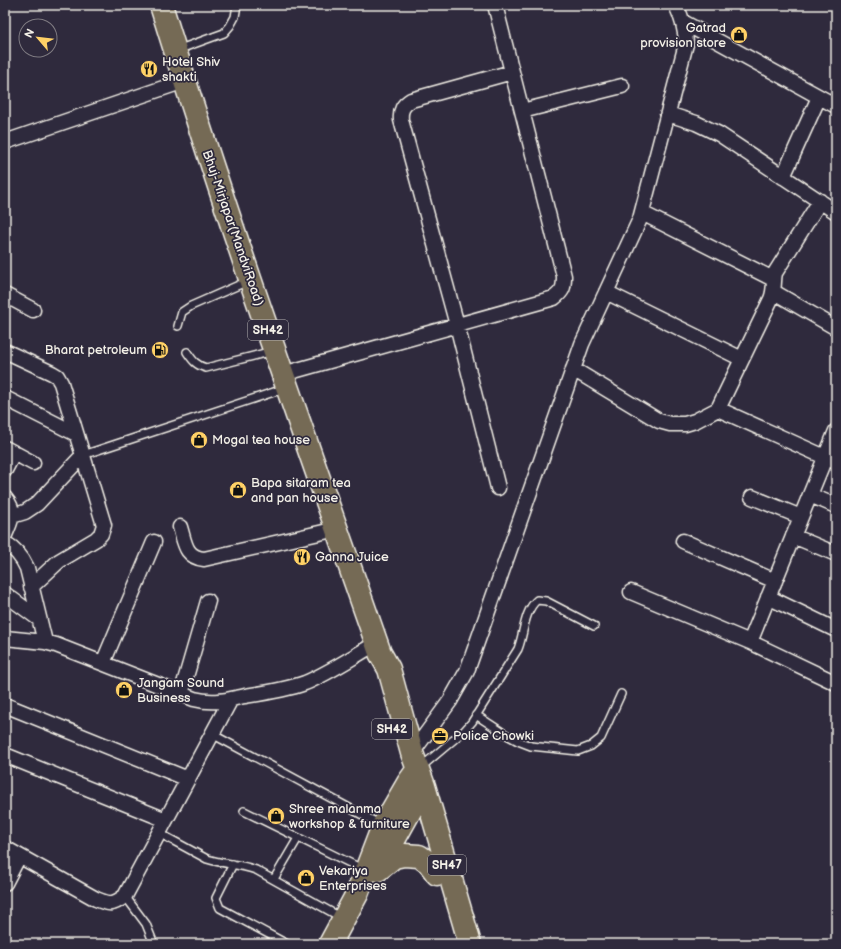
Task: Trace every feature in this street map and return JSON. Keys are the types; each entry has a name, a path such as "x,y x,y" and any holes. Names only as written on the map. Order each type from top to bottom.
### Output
{"main road":[{"name":"Bhuj-Mirjapar(MandviRoad)","path":"161,5 184,81 275,351 378,648 389,668 436,874 460,944"},
{"name":"Bhuj-Mirjapar(MandviRoad)","path":"378,648 378,673 397,746 415,779"},
{"path":"371,871 383,826 415,779"},
{"path":"330,944 371,871 415,779"},
{"name":"SH47","path":"415,779 470,944"},
{"path":"371,871 394,856 404,855 418,856 428,862 436,874"}],"street":[{"path":"285,380 457,325 554,298 562,292 564,286 564,276 495,5"},
{"path":"415,779 450,701 467,671 582,344 642,213 686,44 686,34 683,22 676,5"},
{"path":"683,22 836,106"},
{"path":"498,488 457,325 400,113 404,105 411,100 512,72"},
{"path":"5,142 184,81"},
{"path":"522,112 622,86"},
{"path":"783,177 819,97"},
{"path":"668,114 696,123 719,134 836,212"},
{"path":"574,369 659,421 670,424 695,422 718,409 774,286 779,266 820,201"},
{"path":"642,213 774,286 836,328"},
{"path":"606,292 742,359"},
{"path":"5,295 33,310"},
{"path":"5,350 45,369 57,376 62,383 104,525 103,530 96,539 59,561 31,587"},
{"path":"5,398 76,434"},
{"path":"718,409 831,460"},
{"path":"750,642 810,495 831,460 836,431"},
{"path":"5,470 9,450 34,463"},
{"path":"12,516 25,512 37,504 83,455"},
{"path":"810,495 836,506"},
{"path":"752,497 801,517"},
{"path":"5,498 12,507 12,516 5,534"},
{"path":"180,527 187,551 196,558 204,558 337,529"},
{"path":"793,536 836,554"},
{"path":"683,541 775,581"},
{"path":"103,663 154,542"},
{"path":"5,543 16,551 23,559 27,568 46,642"},
{"path":"631,592 750,642 836,683"},
{"path":"5,594 39,619"},
{"path":"768,597 836,630"},
{"path":"181,694 208,601"},
{"path":"5,638 46,642 56,645 181,694 206,702 290,688 378,648"},
{"path":"5,848 106,904 116,903 125,896 231,699"},
{"path":"5,705 188,779"},
{"path":"5,755 166,820"},
{"path":"5,883 20,856"}],"lane":[{"path":"175,50 224,33 235,17 237,5"},
{"path":"178,326 182,312 191,306 251,279"},
{"path":"187,352 193,361 206,368 275,351"},
{"path":"83,455 285,380"},
{"path":"415,779 464,731 476,715 518,649 530,609 537,600 546,601 594,626"},
{"path":"476,715 511,738 531,746 578,751 591,746 601,738 621,694"},
{"path":"212,734 383,826"},
{"path":"244,811 298,838 371,871"},
{"path":"159,833 207,859 215,862 245,866 256,870 344,919"},
{"path":"274,879 298,838"},
{"path":"233,864 216,898 220,908 287,944"},
{"path":"125,896 146,924 154,944"}],"place":[{"name":"Gatrad provision store","path":"739,35"},
{"name":"Hotel Shiv shakti","path":"149,69"},
{"name":"Bharat petroleum","path":"160,350"},
{"name":"Mogal tea house","path":"199,440"},
{"name":"Bapa sitaram tea and pan house","path":"238,490"},
{"name":"Ganna Juice","path":"302,557"},
{"name":"Jangam Sound Business","path":"124,690"},
{"name":"Police Chowki","path":"440,736"},
{"name":"Shree malanma workshop & furniture","path":"276,816"},
{"name":"Vekariya Enterprises","path":"306,878"}]}
